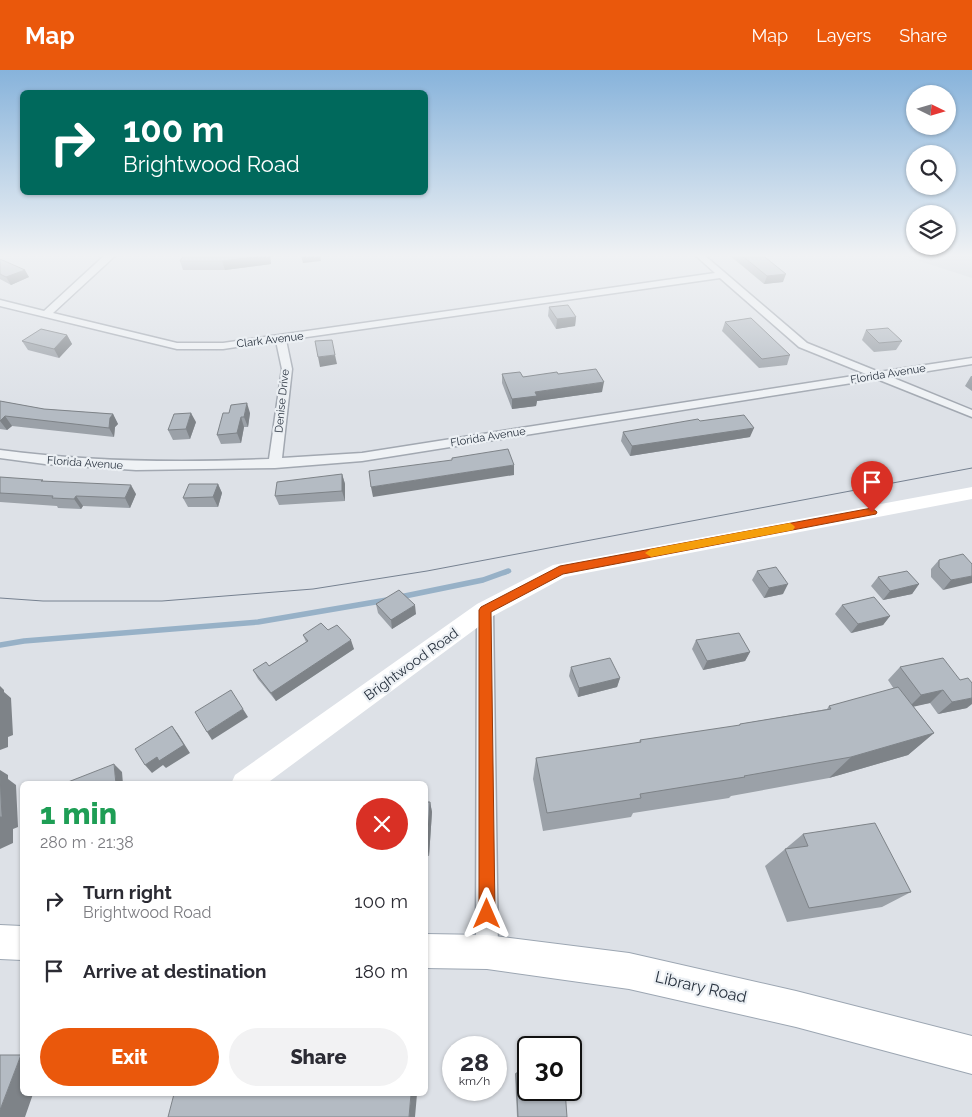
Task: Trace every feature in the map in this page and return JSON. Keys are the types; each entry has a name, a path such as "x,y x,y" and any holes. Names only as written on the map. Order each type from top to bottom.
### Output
{"main road":[{"path":"0,942 20,943"},
{"name":"Library Road","path":"428,951 487,952 629,971 796,1009 972,1055"}],"street":[{"name":"Clark Avenue","path":"0,303 177,346 223,346 529,303"},
{"path":"45,315 58,303"},
{"path":"754,303 803,345 874,376 972,414"},
{"name":"Denise Drive","path":"275,464 287,369 280,339"},
{"name":"Florida Avenue","path":"0,454 32,460 166,468 275,464 362,456 972,361"},
{"name":"Brightwood Road","path":"248,781 485,610 560,570 971,494"},
{"path":"485,610 487,952"}],"building":[{"path":"568,305 576,317 557,319 549,307"},
{"path":"751,318 790,355 762,359 725,322"},
{"path":"888,328 902,341 879,343 866,330"},
{"path":"41,329 67,335 54,349 22,341"},
{"path":"332,340 335,355 318,357 315,341"},
{"path":"596,369 604,382 535,392 537,396 512,399 502,374 520,372 523,377"},
{"path":"0,401 44,409 113,414 110,418 109,428 5,416 0,421"},
{"path":"247,403 244,417 241,417 237,433 217,435 223,413 229,413 231,405"},
{"path":"191,413 186,429 168,430 174,414"},
{"path":"744,415 754,428 632,446 623,432 698,419 700,421"},
{"path":"508,449 514,465 371,487 369,471 452,460 452,458"},
{"path":"342,474 342,491 275,496 277,482"},
{"path":"0,477 131,485 125,498 76,496 74,499 52,498 53,496 0,493"},
{"path":"189,484 218,484 213,497 183,498"},
{"path":"963,554 972,564 972,576 951,580 939,567 939,560"},
{"path":"776,567 788,584 769,588 757,571"},
{"path":"907,571 919,584 890,591 878,577"},
{"path":"399,590 415,605 391,620 376,604"},
{"path":"874,597 890,616 858,624 842,605"},
{"path":"321,623 328,630 337,625 351,640 271,693 253,670 266,662 269,666 308,641 303,635"},
{"path":"739,633 750,652 707,661 696,640"},
{"path":"610,658 620,678 579,688 571,667"},
{"path":"943,658 960,680 968,678 972,683 972,698 952,702 943,690 921,695 900,667"},
{"path":"898,687 934,733 851,757 640,794 641,798 547,813 536,758 831,709 829,706"},
{"path":"231,690 243,709 207,732 195,712"},
{"path":"172,726 184,745 159,761 157,757 145,765 135,749"},
{"path":"114,764 116,781 71,781"},
{"path":"0,774 2,817 0,817"},
{"path":"428,802 430,802 428,832"},
{"path":"875,823 911,892 809,908 785,849 808,846 803,834"},
{"path":"0,1055 20,1055 20,1058 0,1110"},
{"path":"173,1096 411,1096 409,1117 168,1117"},
{"path":"517,1101 566,1101 567,1117 518,1117"}],"waterway":[{"path":"400,597 483,580 508,571"},
{"path":"504,573 509,571"},
{"path":"0,645 24,641 258,622 387,600"}],"tram line":[{"path":"0,598 43,601 162,601 313,589 427,571 972,468"}],"slow traffic":[{"path":"651,553 790,527"}],"route":[{"path":"487,914 485,610 560,570 872,512"}]}
